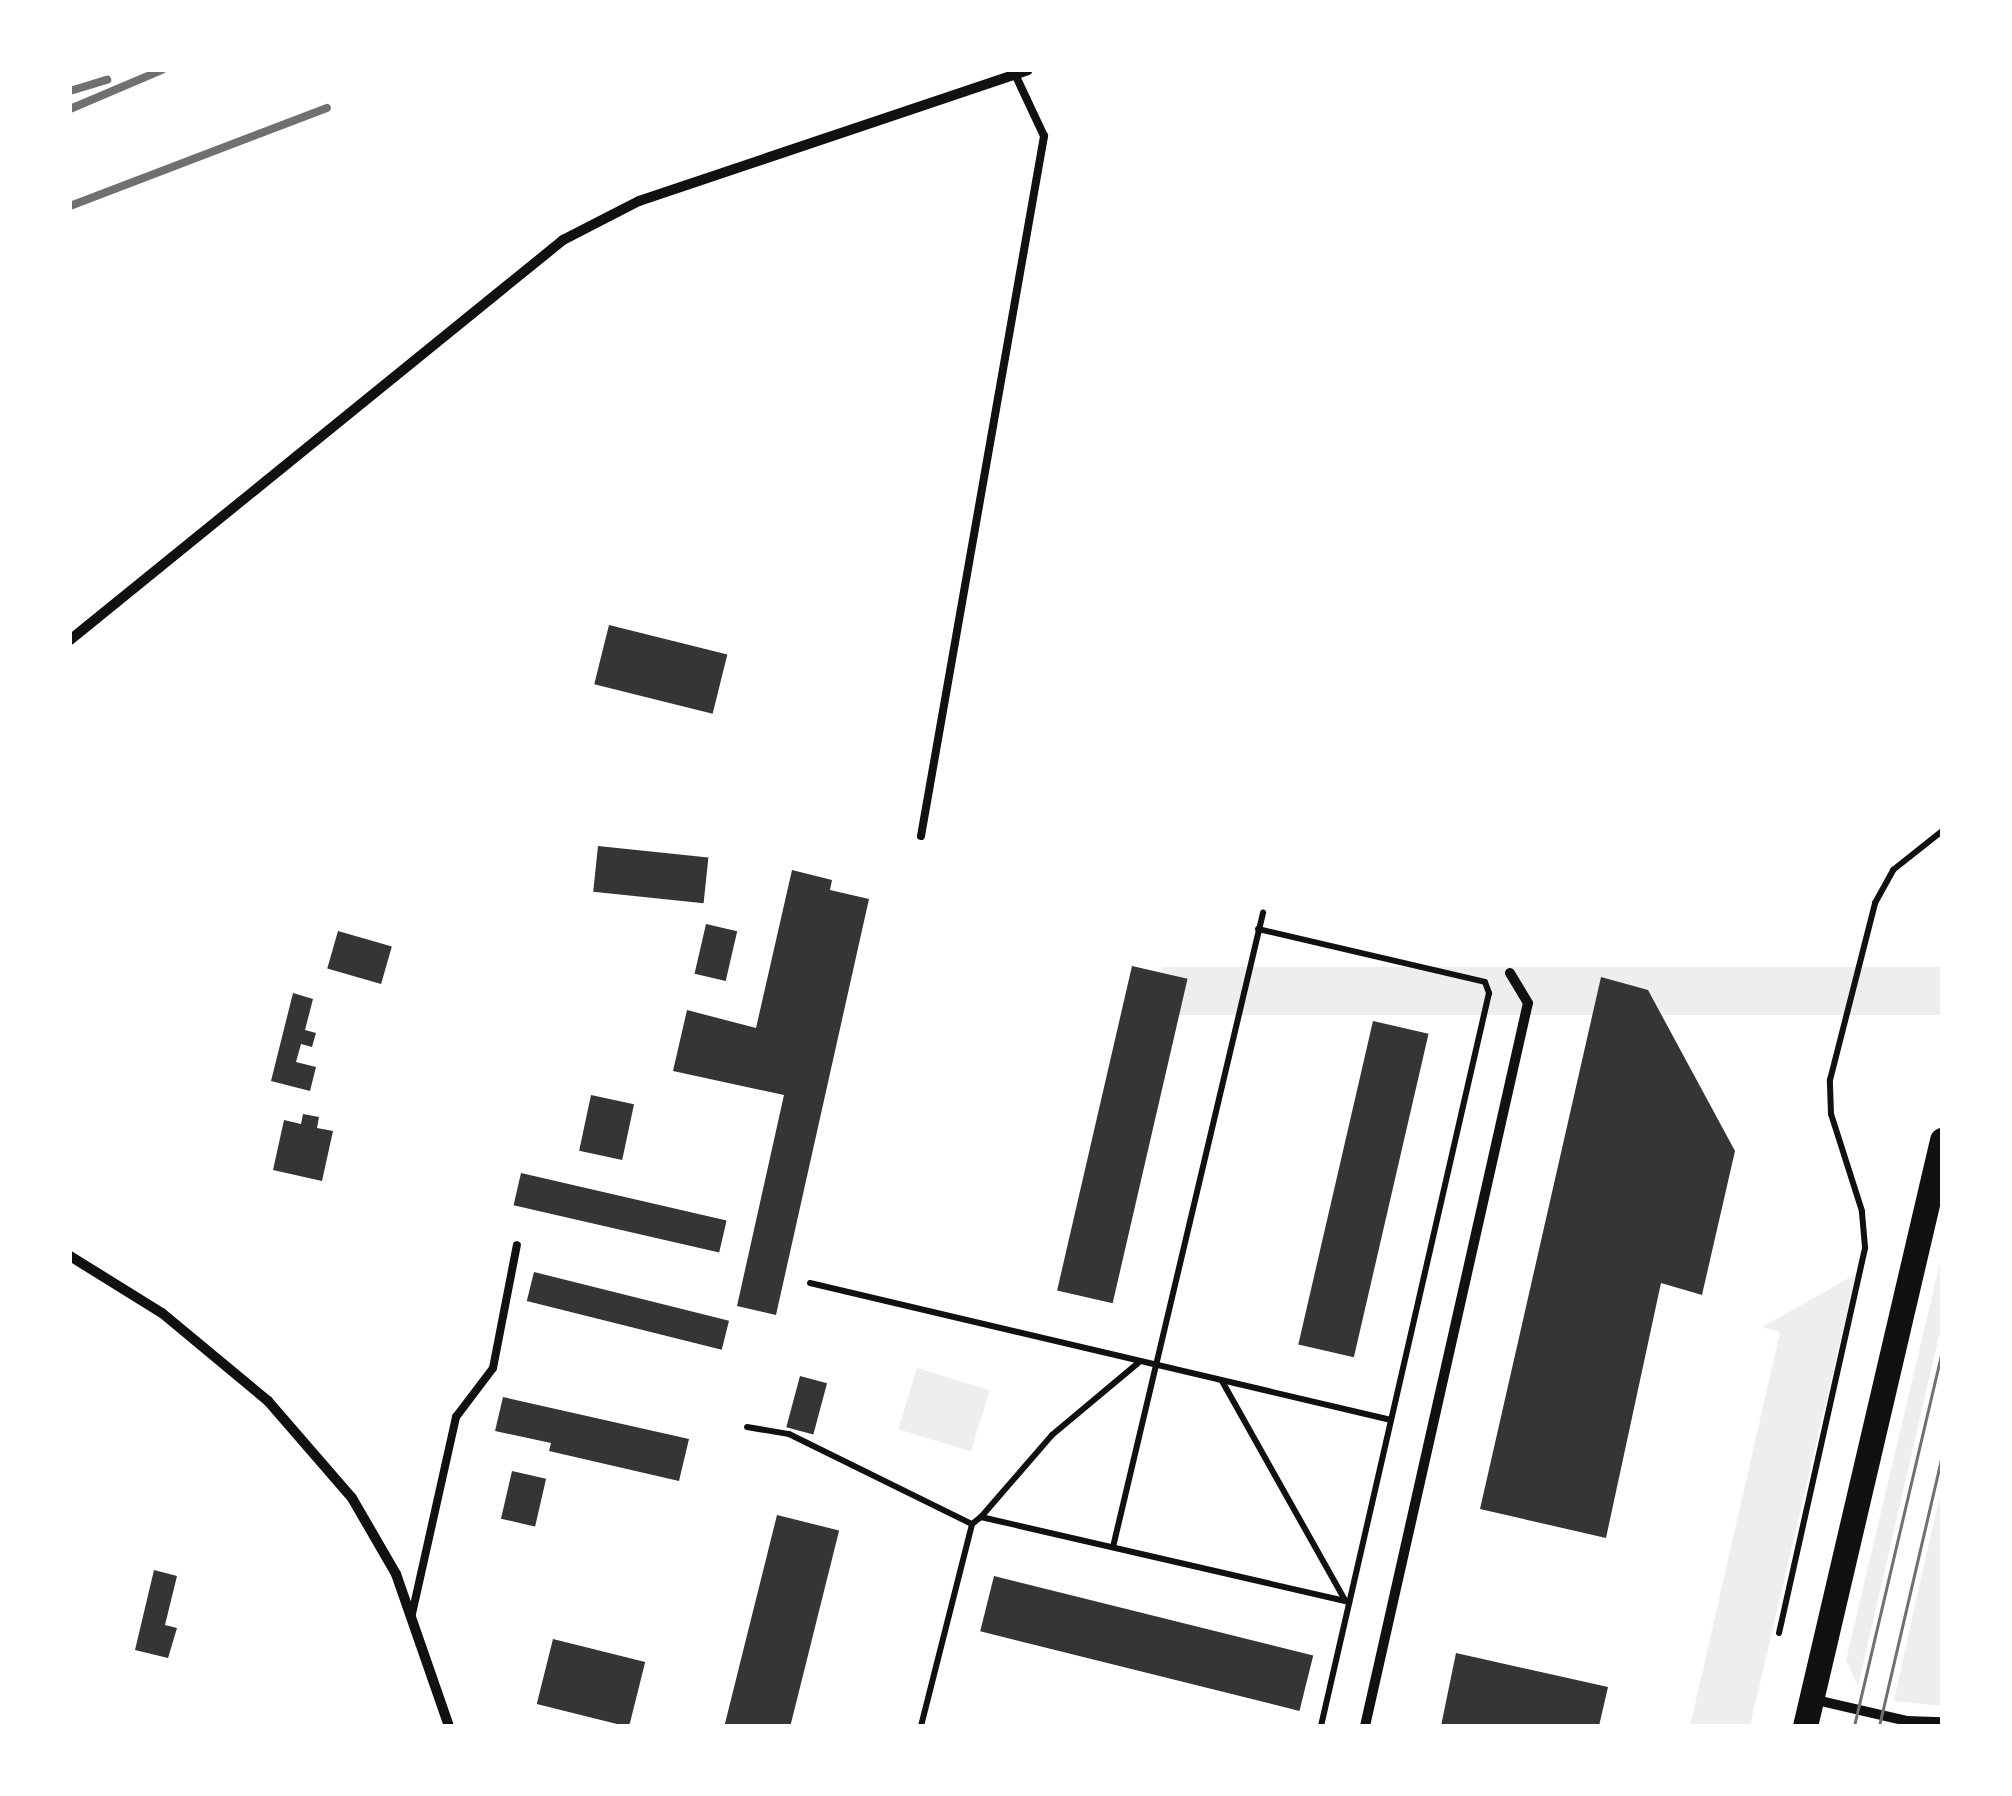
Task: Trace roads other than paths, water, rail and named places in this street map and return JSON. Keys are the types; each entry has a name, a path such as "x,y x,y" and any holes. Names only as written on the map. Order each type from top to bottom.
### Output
{"main road":[{"path":"1806,1726 1942,1140"}],"street":[{"path":"70,640 563,240 639,202 1028,70"},
{"path":"1366,1726 1528,1004 1510,973"},
{"path":"70,1256 162,1314 268,1401 352,1498 412,1614 449,1726"},
{"path":"1812,1699 1907,1721 1942,1722"}],"lane":[{"path":"920,836 1044,136 1016,74"},
{"path":"412,1614 456,1418 493,1368 517,1245"}],"tram line":[{"path":"1854,1726 1942,1351"},
{"path":"1879,1726 1942,1456"}],"railway":[{"path":"70,109 162,70"},
{"path":"70,91 107,80"},
{"path":"70,206 327,108"}]}
